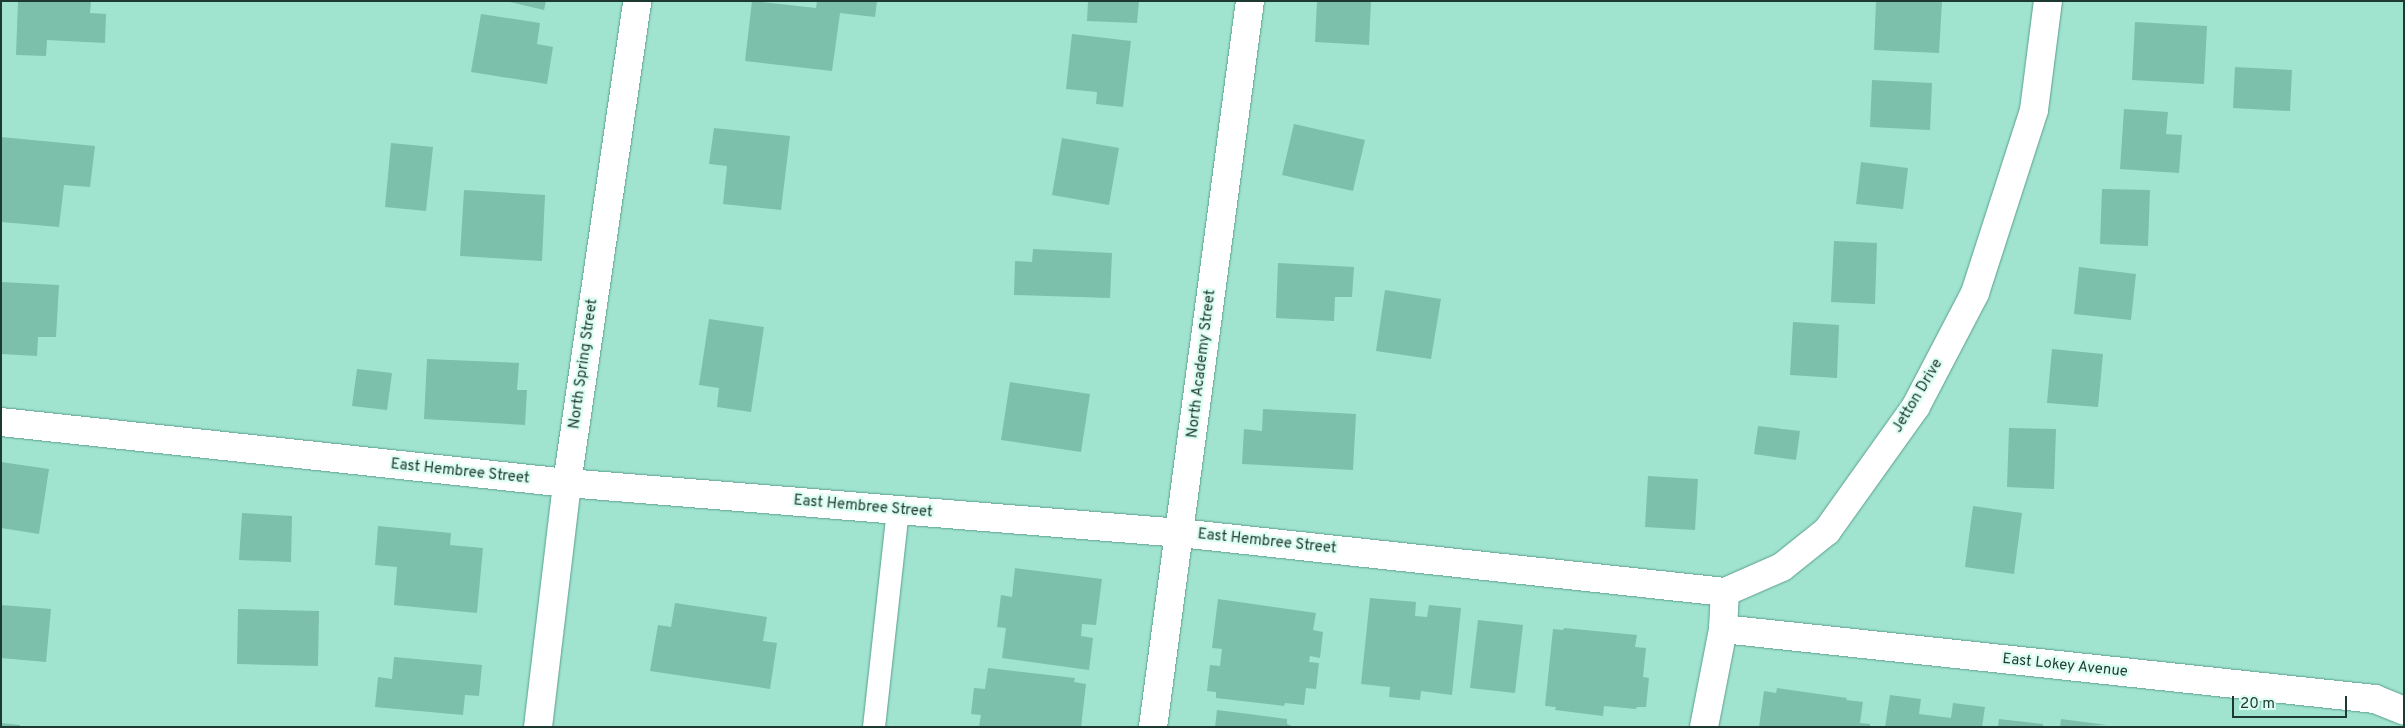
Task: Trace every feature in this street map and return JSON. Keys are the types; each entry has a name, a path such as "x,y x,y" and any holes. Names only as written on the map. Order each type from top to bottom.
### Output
{"street":[{"name":"North Spring Street","path":"538,727 567,484 637,1"},
{"name":"North Academy Street","path":"1153,727 1250,1"},
{"name":"Jetton Drive","path":"1725,592 1782,567 1827,531 1916,406 1975,293 2034,110 2048,1"},
{"name":"East Hembree Street","path":"1,422 567,484 1180,533 1725,592"},
{"path":"1704,727 1723,629 1725,592"},
{"name":"East Lokey Avenue","path":"1723,629 2375,699 2404,712"}],"lane":[{"path":"874,727 898,510"}],"building":[{"path":"18,1 91,1 90,13 106,14 105,43 47,40 46,56 16,55"},
{"path":"506,1 546,1 544,10"},
{"path":"752,1 816,8 817,1 877,1 875,17 840,13 832,71 745,61"},
{"path":"1088,1 1139,1 1137,23 1087,21"},
{"path":"1317,1 1371,1 1369,45 1315,42"},
{"path":"1876,1 1942,2 1939,53 1874,50"},
{"path":"481,14 540,23 537,44 553,47 547,84 471,72"},
{"path":"2135,22 2207,26 2204,84 2132,80"},
{"path":"1072,34 1131,41 1123,107 1096,104 1097,92 1066,89"},
{"path":"2235,67 2292,70 2290,111 2233,108"},
{"path":"1872,80 1932,83 1930,130 1870,127"},
{"path":"2124,109 2168,112 2166,134 2182,135 2179,173 2120,169"},
{"path":"1294,124 1365,140 1353,191 1282,175"},
{"path":"714,128 790,136 781,210 723,204 727,166 709,164"},
{"path":"1,137 95,146 90,187 64,185 59,227 1,222"},
{"path":"1062,138 1119,148 1109,205 1052,195"},
{"path":"391,143 433,147 426,211 385,207"},
{"path":"1861,162 1908,168 1903,209 1856,204"},
{"path":"2102,189 2150,190 2148,246 2100,244"},
{"path":"464,190 545,195 542,261 460,256"},
{"path":"1834,241 1877,243 1875,304 1831,302"},
{"path":"1033,249 1112,253 1110,298 1014,295 1015,261 1032,262"},
{"path":"1278,263 1354,267 1352,297 1335,297 1334,321 1276,318"},
{"path":"2079,267 2136,274 2131,320 2074,314"},
{"path":"1,282 59,285 56,337 38,337 37,356 1,354"},
{"path":"1385,290 1441,299 1431,359 1376,351"},
{"path":"709,319 764,327 751,412 717,407 719,388 699,385"},
{"path":"1793,322 1839,325 1837,378 1790,375"},
{"path":"2052,349 2103,354 2098,407 2047,403"},
{"path":"427,359 519,363 517,390 527,390 525,425 424,419"},
{"path":"357,369 392,373 387,410 352,406"},
{"path":"1010,382 1090,394 1081,452 1001,440"},
{"path":"1263,409 1356,414 1353,470 1242,464 1244,429 1262,431"},
{"path":"1758,426 1800,431 1796,460 1754,454"},
{"path":"2009,428 2056,429 2054,489 2007,487"},
{"path":"1,462 49,469 39,534 1,528"},
{"path":"1648,476 1698,479 1695,530 1645,527"},
{"path":"1973,506 2022,513 2014,574 1965,567"},
{"path":"242,513 292,516 291,562 239,560"},
{"path":"378,526 451,533 450,545 483,548 477,613 394,605 397,567 375,565"},
{"path":"1015,568 1102,579 1096,625 1082,624 1081,636 1093,638 1089,670 1002,658 1006,628 997,627 1001,595 1012,597"},
{"path":"1370,598 1416,602 1415,616 1427,617 1429,605 1461,608 1452,695 1421,691 1420,700 1389,697 1390,687 1361,684"},
{"path":"1218,599 1316,613 1313,630 1323,632 1320,658 1310,656 1309,662 1319,663 1316,689 1306,688 1304,705 1285,703 1284,706 1216,698 1216,692 1207,691 1210,665 1220,666 1222,649 1212,648"},
{"path":"675,603 767,617 763,641 777,643 770,689 650,671 658,625 671,627"},
{"path":"1,605 51,609 46,662 1,658"},
{"path":"238,609 319,611 318,666 237,664"},
{"path":"1478,620 1523,625 1515,693 1470,688"},
{"path":"1564,628 1637,635 1635,647 1646,648 1643,677 1649,678 1646,707 1637,707 1636,709 1604,706 1603,716 1555,710 1556,707 1545,706 1553,629 1563,630"},
{"path":"394,657 482,665 479,696 465,695 463,715 375,707 378,677 392,679"},
{"path":"988,668 1075,678 1074,682 1086,684 1081,727 979,727 981,715 971,714 974,688 985,689"},
{"path":"1777,688 1863,702 1860,723 1870,724 1870,727 1759,727 1764,691 1776,693"},
{"path":"1890,695 1921,699 1919,714 1951,718 1953,703 1985,707 1982,727 1885,727"},
{"path":"1217,710 1287,719 1287,724 1294,727 1215,727"},
{"path":"1999,719 2043,724 2043,727 1998,727"},
{"path":"2061,719 2107,725 2060,727"},
{"path":"1,723 20,725 20,727 1,727"}]}
